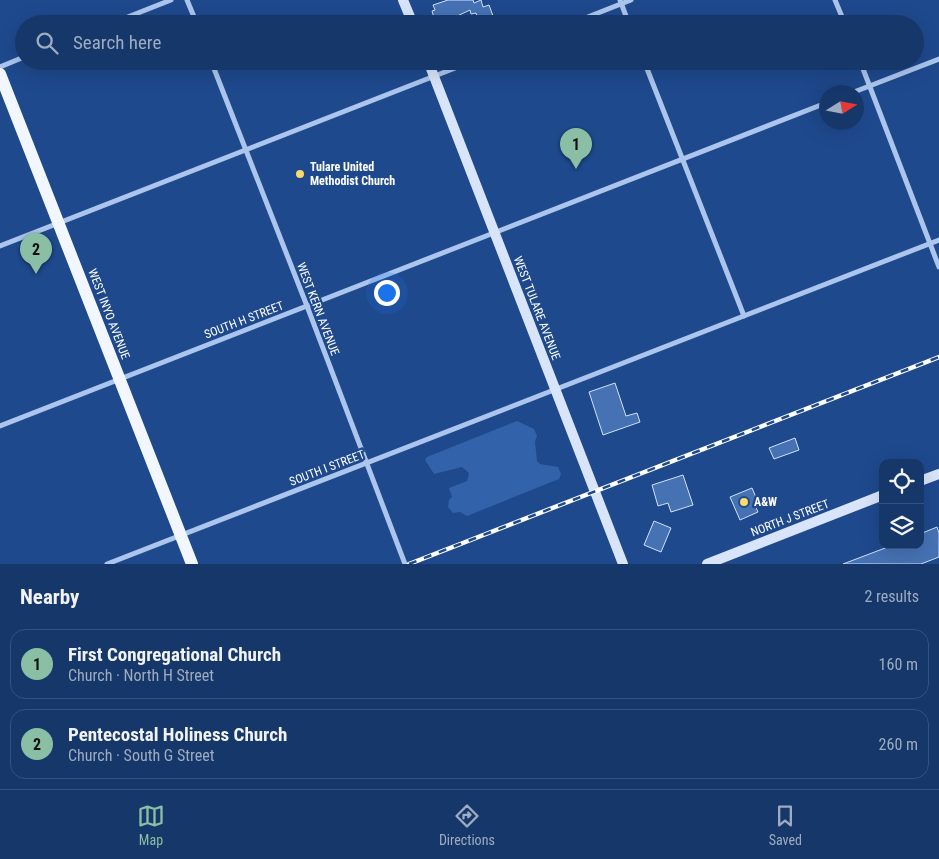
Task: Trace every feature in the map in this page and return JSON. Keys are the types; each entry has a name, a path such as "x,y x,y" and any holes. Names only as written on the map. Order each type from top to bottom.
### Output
{"main road":[{"path":"403,0 409,15"},
{"name":"WEST TULARE AVENUE","path":"431,70 623,564"},
{"name":"WEST INYO AVENUE","path":"0,74 192,564"},
{"path":"924,480 939,474"},
{"name":"NORTH J STREET","path":"707,564 879,497"}],"street":[{"path":"133,15 171,0"},
{"path":"187,0 193,15"},
{"path":"590,15 620,2 631,0"},
{"path":"836,0 842,15"},
{"path":"620,2 625,15"},
{"path":"924,65 939,59"},
{"path":"0,66 15,60"},
{"name":"WEST KERN AVENUE","path":"215,70 405,564"},
{"path":"0,246 451,70"},
{"path":"647,70 744,316"},
{"path":"864,70 939,267"},
{"path":"864,88 911,70"},
{"name":"SOUTH H STREET","path":"0,426 819,106"},
{"name":"SOUTH I STREET","path":"107,564 939,240"}],"shaded area":[{"path":"517,421 534,429 537,436 535,442 537,461 540,464 558,467 561,474 559,479 467,516 460,512 453,513 448,507 449,500 452,497 449,488 467,481 469,473 462,467 434,474 425,460 427,457"}],"building":[{"path":"448,0 473,0 474,3 481,0 483,7 489,5 493,15 471,14 470,10 459,15 433,15 432,11 435,10 433,5"},
{"path":"615,383 626,416 637,413 640,422 603,435 589,392"},
{"path":"795,438 799,450 774,459 769,448"},
{"path":"683,475 693,505 671,512 668,503 658,506 652,485"},
{"name":"A&W","path":"752,488 758,502 754,503 758,512 740,520 730,497"},
{"path":"654,521 671,528 661,552 644,545"},
{"path":"937,527 939,533 939,557 921,564 843,564 882,549 924,549 924,532"}],"railway":[{"path":"409,564 939,357"}],"place":[{"name":"First Congregational Church","path":"576,169"},
{"name":"Tulare United Methodist Church","path":"300,174"},
{"name":"Pentecostal Holiness Church","path":"36,274"},
{"name":"A&W","path":"744,502"}]}
